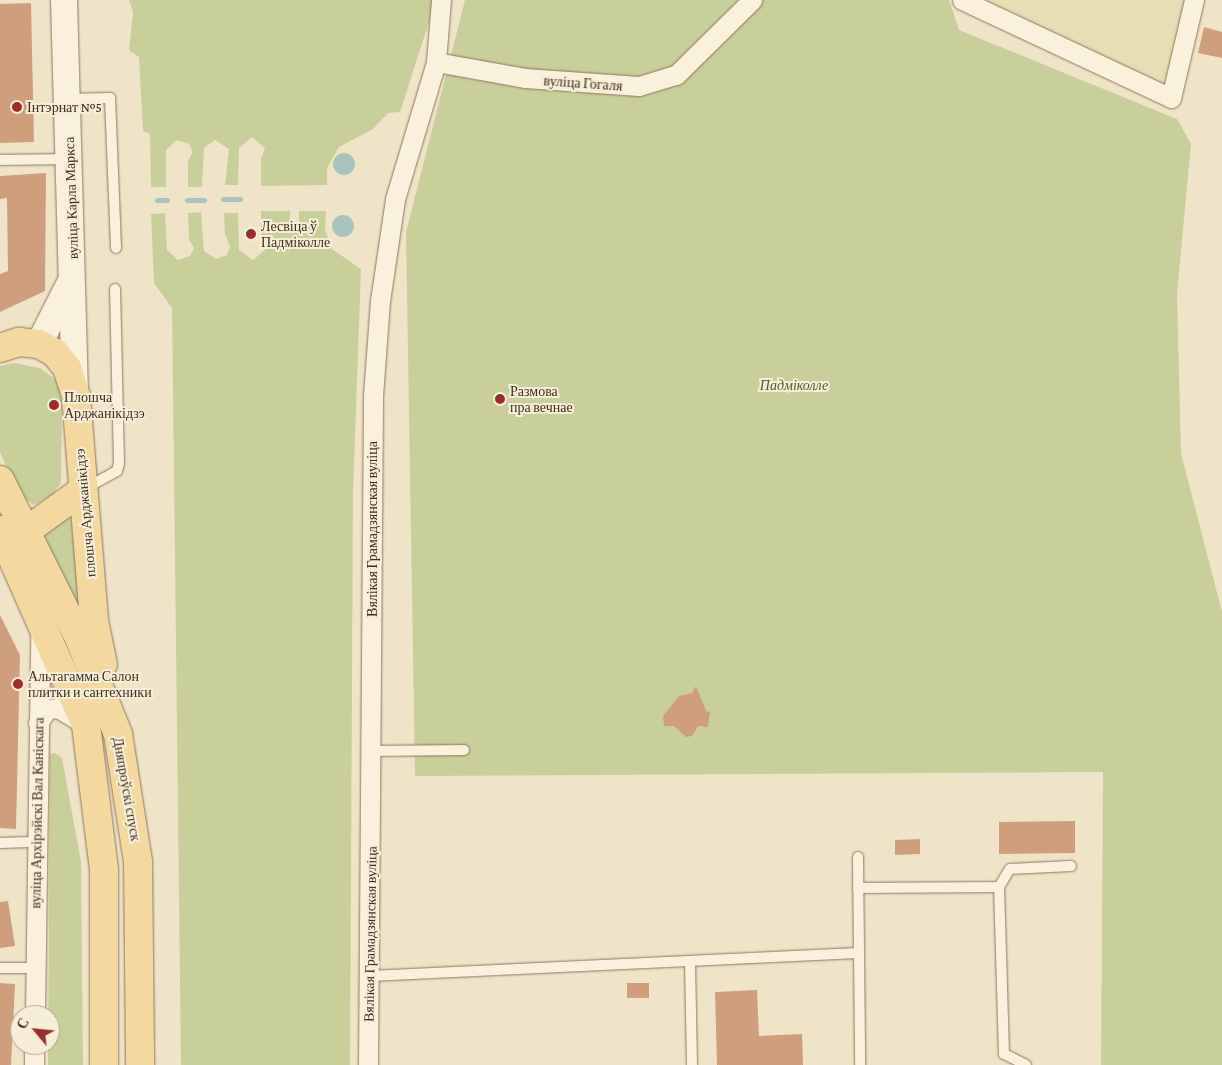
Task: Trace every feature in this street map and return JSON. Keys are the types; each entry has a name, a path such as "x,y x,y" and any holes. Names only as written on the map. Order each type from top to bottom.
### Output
{"main road":[{"name":"вуліца Карла Маркса","path":"64,0 76,396"},
{"path":"0,348 19,342 39,344 67,295 73,273"},
{"name":"плошча Арджанікідзэ","path":"39,344 54,353 67,368 76,396 82,490 94,621 118,734"},
{"path":"0,480 8,538 86,725 104,870 104,1065"},
{"path":"8,538 82,490"},
{"name":"Дняпроўскі спуск","path":"8,538 79,638 118,734 138,861 140,1065"}],"street":[{"name":"Вялікая Грамадзянская вуліца","path":"368,1065 372,751 373,396 380,301 395,199 436,62 441,0"},
{"name":"вуліца Гогаля","path":"436,62 525,78 639,86 676,75 752,0"},
{"path":"962,0 1170,98 1194,0"},
{"name":"вуліца Архірэйскі Вал Каніскага","path":"34,1005 38,723 42,658 37,611"},
{"path":"38,723 47,709 58,708 86,725"}],"lane":[{"path":"68,99 110,98 116,248"},
{"path":"0,160 69,159"},
{"path":"82,490 108,478 119,464 115,289"},
{"path":"372,751 464,750"},
{"path":"0,843 37,842"},
{"path":"858,857 860,1065"},
{"path":"1026,1065 1004,1054 999,887 1010,869 1070,866"},
{"path":"858,888 999,887"},
{"path":"369,976 858,953"},
{"path":"690,961 692,1065"},
{"path":"0,968 35,968"}],"shaded area":[{"path":"973,0 1187,0 1169,86 1138,75"}],"green space":[{"path":"129,0 436,0 400,112 388,113 373,129 339,147 327,168 327,185 261,186 261,159 265,148 252,137 239,148 238,185 225,185 229,149 215,140 204,148 202,187 188,187 188,161 193,152 189,144 177,140 166,150 166,187 151,187 150,134 143,131 139,57 129,50 133,12"},
{"name":"Падміколле","path":"465,0 949,0 959,30 1177,119 1191,144 1177,294 1181,453 1222,612 1222,1065 1101,1065 1103,772 415,776 406,232"},
{"path":"261,211 290,211 290,221 299,226 299,211 326,211 325,230 332,249 361,269 353,493 350,1065 181,1065 172,308 154,283 151,214 165,213 167,250 178,260 190,256 194,248 189,239 188,213 201,212 204,251 216,259 227,255 230,246 225,235 224,213 238,213 239,250 253,260 266,249 261,238"},
{"path":"14,363 40,368 56,380 62,399 61,483 52,495 34,505 18,494 0,452 0,366"},
{"path":"67,517 71,520 81,611 78,613 43,532"},
{"path":"55,753 62,758 81,862 83,1065 48,1065 48,1055 60,1055 60,1005 48,1005 50,754"}],"water":[{"path":"344,153 352,156 355,164 352,172 344,175 336,172 333,164 336,156"},
{"path":"343,215 351,218 354,226 351,234 343,237 335,234 332,226 335,218"}],"building":[{"name":"Інтэрнат №5","path":"31,3 34,142 0,143 0,4"},
{"path":"1204,27 1222,32 1222,58 1198,53"},
{"path":"46,173 45,291 0,312 0,274 8,271 7,198 0,199 0,176"},
{"path":"0,615 20,655 16,829 0,828"},
{"path":"696,686 706,711 710,712 708,727 698,726 692,736 686,737 674,726 664,726 663,716 679,696 692,693"},
{"path":"1075,821 1075,853 999,854 999,822"},
{"path":"920,839 920,854 895,855 895,840"},
{"path":"8,901 15,946 0,948 0,902"},
{"path":"0,983 15,984 14,1005 10,1005 11,1065 0,1065"},
{"path":"627,983 649,983 649,998 627,998"},
{"path":"757,990 759,1036 802,1034 803,1065 717,1065 715,992"}],"waterway":[{"path":"223,199 240,199"},
{"path":"157,200 167,200"},
{"path":"187,200 204,200"}],"place":[{"name":"Інтэрнат №5","path":"17,107"},
{"name":"Лесвіца ў Падміколле","path":"251,234"},
{"name":"Размова пра вечнае","path":"500,399"},
{"name":"Плошча Арджанікідзэ","path":"54,405"},
{"name":"Альтагамма Салон плитки и сантехники","path":"18,684"}]}
